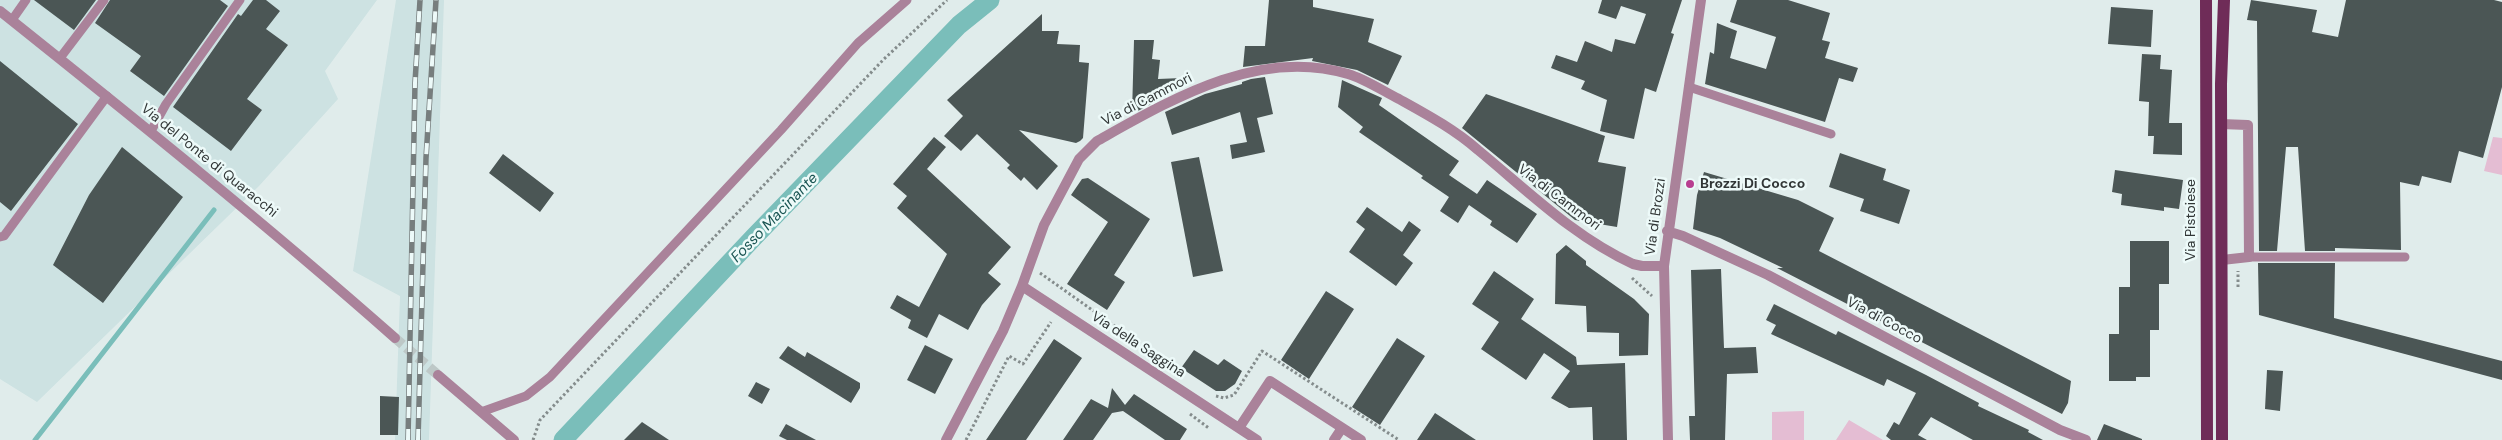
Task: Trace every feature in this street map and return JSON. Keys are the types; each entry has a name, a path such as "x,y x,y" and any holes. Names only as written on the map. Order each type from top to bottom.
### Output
{"main road":[{"name":"Via Pistoiese","path":"2206,0 2208,440"},
{"path":"2222,440 2221,124 2224,0"}],"street":[{"name":"Via di Brozzi","path":"1668,440 1664,266 1667,232 1701,0"},
{"name":"Via del Ponte di Quaracchi","path":"0,11 279,236 395,338"},
{"name":"Via di Cammori","path":"946,440 1003,331 1044,225 1075,167 1088,148 1097,141 1196,89 1260,70 1300,65 1351,74 1416,108 1468,142 1578,232 1633,264 1664,266"},
{"path":"2221,124 2248,125 2249,257 2222,260"},
{"name":"Via di Cocco","path":"1667,232 1683,236 1768,275 2060,430 2086,440"},
{"name":"Via della Saggina","path":"1022,286 1257,440"},
{"path":"438,375 514,440"},
{"path":"1239,428 1270,381 1361,440"},
{"path":"1334,440 1342,428"}],"lane":[{"path":"12,20 26,0"},
{"path":"60,58 104,0"},
{"path":"151,131 166,104 240,0"},
{"path":"481,412 526,396 550,377 781,130 858,43 906,0"},
{"path":"1689,87 1831,134"},
{"path":"0,236 4,236 107,96"},
{"path":"2249,257 2405,257"}],"path":[{"path":"533,440 540,420 883,60 947,0"},
{"path":"1029,265 1164,361"},
{"path":"966,440 1009,356 1023,364 1050,321 1058,326"},
{"path":"1209,394 1224,398 1234,396 1262,351 1398,440"},
{"path":"1185,411 1210,429"}],"shaded area":[{"path":"0,0 377,0 325,71 338,99 259,186 37,402 0,379"},
{"path":"396,0 444,0 429,440 395,440 400,296 353,271"},
{"path":"2493,137 2502,138 2502,175 2484,171"},
{"path":"1804,411 1804,440 1772,440 1772,412"},
{"path":"1849,420 1883,440 1836,440"}],"building":[{"path":"34,0 96,0 74,30"},
{"path":"110,0 220,0 228,6 164,96 130,71 141,56 95,23"},
{"path":"253,0 266,0 280,11 266,29 288,45 247,99 262,110 231,151 173,107 238,14 241,16"},
{"path":"1269,0 1313,0 1313,7 1374,19 1368,42 1402,56 1388,85 1357,70 1312,61 1313,58 1243,67 1245,46 1265,46"},
{"path":"1602,0 1682,0 1671,33 1674,34 1656,92 1645,88 1634,139 1600,131 1607,100 1581,89 1585,81 1551,68 1556,55 1577,62 1585,41 1612,52 1615,39 1635,44 1646,14 1621,6 1616,19 1598,13"},
{"path":"1737,0 1788,0 1830,13 1822,40 1830,42 1825,58 1858,68 1853,82 1839,78 1825,122 1705,84 1710,52 1714,54 1717,23 1737,31 1730,58 1766,69 1776,37 1730,22"},
{"path":"2251,0 2317,10 2312,32 2338,37 2346,0 2494,0 2502,2 2502,87 2483,158 2459,151 2451,183 2422,176 2419,186 2400,182 2401,250 2335,248 2335,251 2305,251 2298,147 2286,147 2277,251 2259,251 2257,21 2247,20"},
{"path":"2111,7 2153,10 2151,47 2108,44"},
{"path":"1042,14 1042,31 1059,31 1057,44 1080,45 1079,62 1089,63 1083,138 1080,141 1076,143 1019,130 1058,166 1037,190 1024,177 1021,181 1007,168 1010,165 977,134 961,151 944,136 963,116 947,100"},
{"path":"1134,40 1154,40 1152,59 1160,60 1158,79 1182,78 1182,88 1132,114"},
{"path":"2142,54 2161,55 2160,69 2172,70 2169,123 2182,123 2182,155 2153,154 2154,136 2148,136 2149,102 2139,101"},
{"path":"0,61 78,124 11,211 0,202"},
{"path":"1265,77 1273,114 1257,118 1265,152 1232,159 1230,145 1247,142 1240,112 1172,135 1165,112 1205,94 1242,84 1242,82 1251,79"},
{"path":"1342,80 1382,98 1379,105 1459,161 1449,175 1477,194 1487,180 1537,214 1517,243 1490,225 1492,221 1469,205 1458,223 1440,211 1449,197 1421,178 1423,176 1359,132 1363,127 1338,107"},
{"path":"1486,94 1605,136 1598,162 1626,167 1617,227 1575,220 1462,128"},
{"path":"934,137 946,147 927,169 1011,247 988,273 1001,284 982,305 968,330 939,314 927,338 908,328 911,320 890,308 897,295 919,307 947,254 897,208 907,196 893,184"},
{"path":"122,147 183,197 103,303 53,265 89,195"},
{"path":"1840,153 1886,169 1883,180 1910,190 1899,224 1860,211 1864,199 1829,187"},
{"path":"503,154 554,193 540,212 489,173"},
{"path":"1199,157 1223,271 1193,277 1171,162"},
{"path":"2115,170 2183,180 2179,209 2164,207 2164,211 2121,205 2122,194 2112,192"},
{"path":"1704,172 1798,200 1834,218 1819,251 2071,381 2068,403 2062,414 1777,268 1783,268 1720,238 1693,229 1697,195"},
{"path":"1088,178 1150,219 1114,275 1125,282 1107,310 1067,284 1108,222 1071,195 1082,179"},
{"path":"1367,207 1402,232 1409,221 1421,230 1403,255 1413,263 1396,286 1349,252 1365,229 1356,222"},
{"path":"2130,241 2169,241 2169,284 2159,284 2159,330 2150,330 2150,377 2136,377 2136,381 2109,381 2109,334 2119,334 2119,287 2130,287"},
{"path":"1566,245 1586,261 1586,265 1634,299 1649,314 1648,355 1619,356 1619,333 1587,332 1586,306 1555,304 1556,254"},
{"path":"2258,263 2335,263 2334,318 2502,361 2502,380 2259,315"},
{"path":"1721,269 1724,348 1756,347 1758,373 1727,374 1725,440 1690,440 1689,416 1695,416 1691,270"},
{"path":"1494,271 1534,299 1521,319 1576,357 1577,365 1625,363 1627,440 1593,440 1592,407 1569,408 1551,398 1570,371 1544,353 1526,380 1481,349 1499,322 1472,304"},
{"path":"1326,291 1354,309 1309,379 1281,360"},
{"path":"1774,304 1836,335 1838,331 1926,375 1979,403 1978,406 2029,430 2028,432 2043,440 1973,440 1931,417 1918,435 1927,440 1891,440 1886,436 1894,422 1899,425 1916,393 1887,379 1884,386 1771,334 1776,325 1766,320"},
{"path":"1397,338 1425,356 1380,425 1352,407"},
{"path":"1054,339 1082,358 1026,440 986,440"},
{"path":"925,345 953,359 935,394 907,380"},
{"path":"788,346 805,357 807,352 860,383 860,388 851,403 779,358"},
{"path":"1194,350 1218,365 1224,359 1242,371 1235,384 1225,391 1216,391 1181,368"},
{"path":"2267,370 2283,371 2280,411 2265,409"},
{"path":"756,382 770,389 762,404 748,396"},
{"path":"1112,388 1125,405 1134,394 1187,429 1180,440 1165,440 1123,411 1112,413 1093,440 1063,440 1091,399 1108,408"},
{"path":"380,396 399,397 398,435 380,435"},
{"path":"1435,413 1476,440 1417,440"},
{"path":"642,422 669,440 624,440"},
{"path":"786,424 816,440 787,440 779,436"},
{"path":"2104,424 2142,439 2142,440 2097,440"}],"waterway":[{"name":"Fosso Macinante","path":"563,440 754,237 959,25 990,0"},
{"path":"35,440 214,210"}],"tunnel":[{"path":"395,338 438,375"}],"railway":[{"path":"408,440 415,83 420,0"},
{"path":"418,440 426,158 436,0"}],"place":[{"name":"Brozzi Di Cocco","path":"1690,184"}]}
